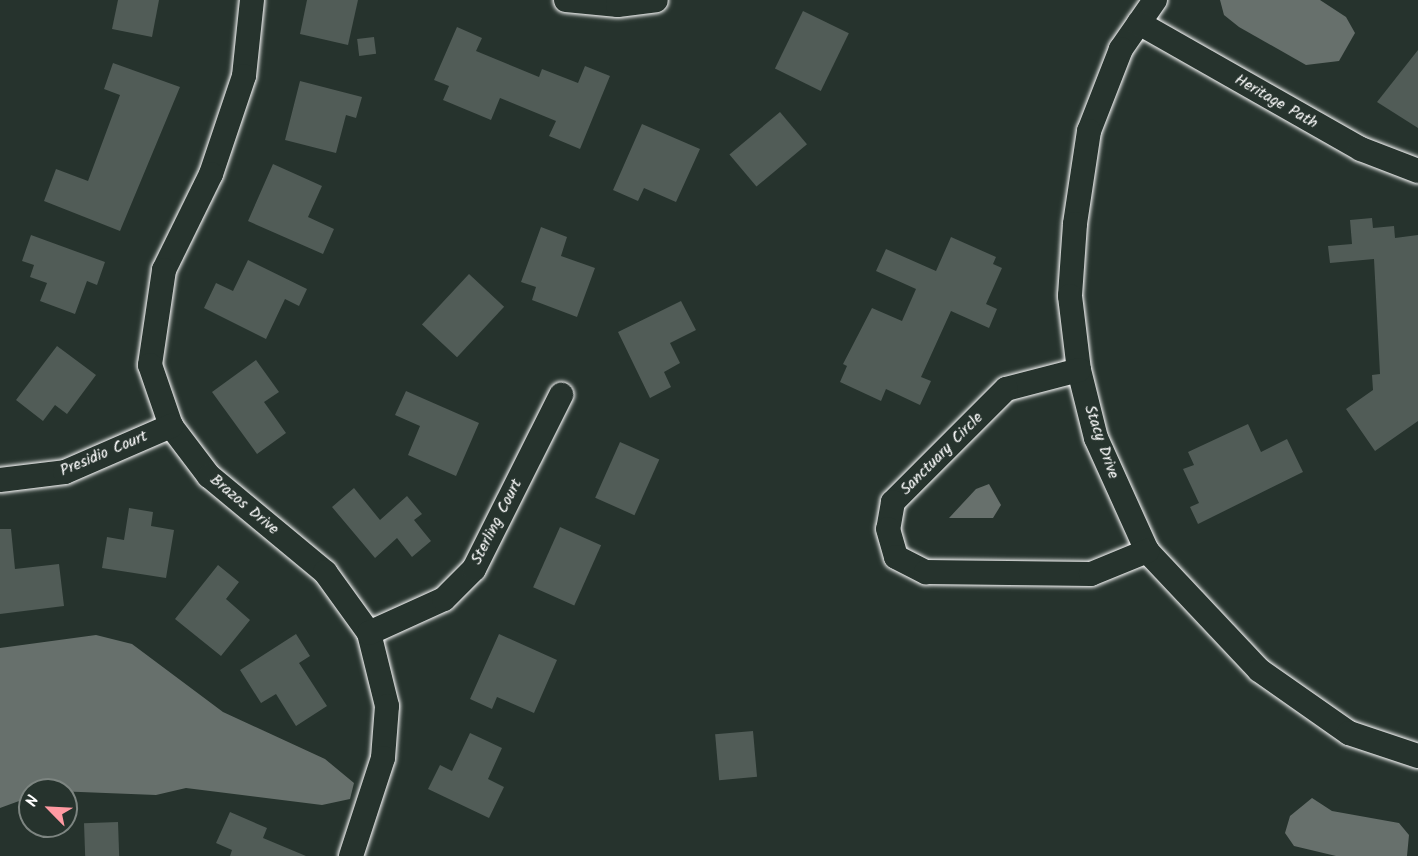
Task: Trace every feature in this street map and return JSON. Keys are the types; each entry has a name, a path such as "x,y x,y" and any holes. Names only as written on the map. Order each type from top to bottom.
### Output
{"street":[{"name":"Brazos Drive","path":"252,0 244,76 211,174 156,298 150,365 171,426 209,476 326,572 369,633 387,706 382,758 351,856"},
{"path":"566,0 618,5 656,0"},
{"name":"Stacy Drive","path":"1155,0 1120,49 1089,131 1070,296 1079,370 1096,438 1147,552 1258,670 1349,732 1418,756"},
{"name":"Heritage Path","path":"1139,23 1361,149 1418,171"},
{"name":"Sanctuary Circle","path":"1079,370 1006,388 893,502 888,529 896,556 926,572 1091,574 1147,552"},
{"name":"Sterling Court","path":"369,633 444,599 474,569 561,395"},
{"name":"Presidio Court","path":"0,480 65,472 171,426"}],"shaded area":[{"path":"1220,0 1320,0 1346,17 1355,33 1339,61 1306,65 1239,27 1224,15"},
{"path":"989,484 1001,505 993,518 949,518 976,489"},
{"path":"96,635 132,644 223,712 325,759 354,783 350,799 322,805 186,788 156,795 78,792 78,778 18,778 18,801 0,808 0,648"},
{"path":"1312,798 1332,811 1399,823 1409,835 1407,856 1336,856 1294,846 1285,833 1290,816"}],"building":[{"path":"118,0 159,0 152,37 112,29"},
{"path":"307,0 358,0 348,45 300,34"},
{"path":"803,11 849,33 821,91 775,69"},
{"path":"457,27 482,38 476,51 539,77 542,69 578,83 585,66 610,76 580,149 549,136 556,121 500,98 491,120 443,100 449,86 434,80"},
{"path":"374,37 376,54 359,56 357,39"},
{"path":"1418,50 1418,128 1377,102"},
{"path":"113,63 180,87 120,231 44,201 56,169 88,181 120,95 104,89"},
{"path":"300,81 362,97 356,118 346,115 336,153 285,140"},
{"path":"780,112 807,144 756,187 729,154"},
{"path":"642,124 700,149 676,202 644,188 638,201 613,190"},
{"path":"273,164 322,186 308,217 334,229 323,254 248,221"},
{"path":"1372,218 1373,228 1394,226 1395,238 1418,235 1418,421 1375,451 1346,409 1373,390 1372,375 1380,374 1374,259 1330,263 1328,246 1352,244 1350,220"},
{"path":"541,227 567,237 561,256 595,268 577,317 532,300 536,287 521,282"},
{"path":"31,235 105,262 97,285 87,281 75,314 40,301 47,283 30,277 34,265 22,261"},
{"path":"951,237 996,257 993,264 1002,268 986,304 997,309 989,328 951,311 921,377 931,381 920,405 886,389 881,401 840,382 847,366 843,364 872,308 902,321 916,289 876,271 886,249 936,271"},
{"path":"248,260 307,289 299,306 285,299 266,339 204,308 216,283 233,291"},
{"path":"469,274 504,307 457,357 422,324"},
{"path":"681,301 696,330 670,343 680,363 664,372 671,387 650,398 618,332"},
{"path":"57,346 96,375 67,414 55,405 43,421 16,400"},
{"path":"256,360 279,392 264,402 286,433 257,454 212,392"},
{"path":"406,391 479,423 456,476 408,455 420,426 395,415"},
{"path":"1248,424 1261,452 1287,439 1303,472 1198,524 1190,507 1199,503 1183,469 1194,465 1188,452"},
{"path":"620,442 659,459 634,515 595,498"},
{"path":"354,488 380,520 407,496 422,514 414,520 431,541 412,557 397,538 375,558 332,507"},
{"path":"129,508 153,512 151,526 174,530 166,578 102,568 107,537 124,540"},
{"path":"560,527 601,545 574,606 533,587"},
{"path":"0,529 11,529 15,569 59,564 64,606 0,614"},
{"path":"218,565 239,582 226,599 250,620 221,656 175,619"},
{"path":"296,634 310,656 299,663 327,706 296,726 276,694 261,703 240,670"},
{"path":"499,634 557,660 534,713 497,697 492,709 470,699"},
{"path":"753,731 757,777 719,780 715,734"},
{"path":"470,733 502,748 488,779 504,787 489,818 428,789 440,765 452,771"},
{"path":"230,812 267,828 263,838 306,856 230,856 232,850 216,843"},
{"path":"118,822 119,856 85,856 84,823"}]}
